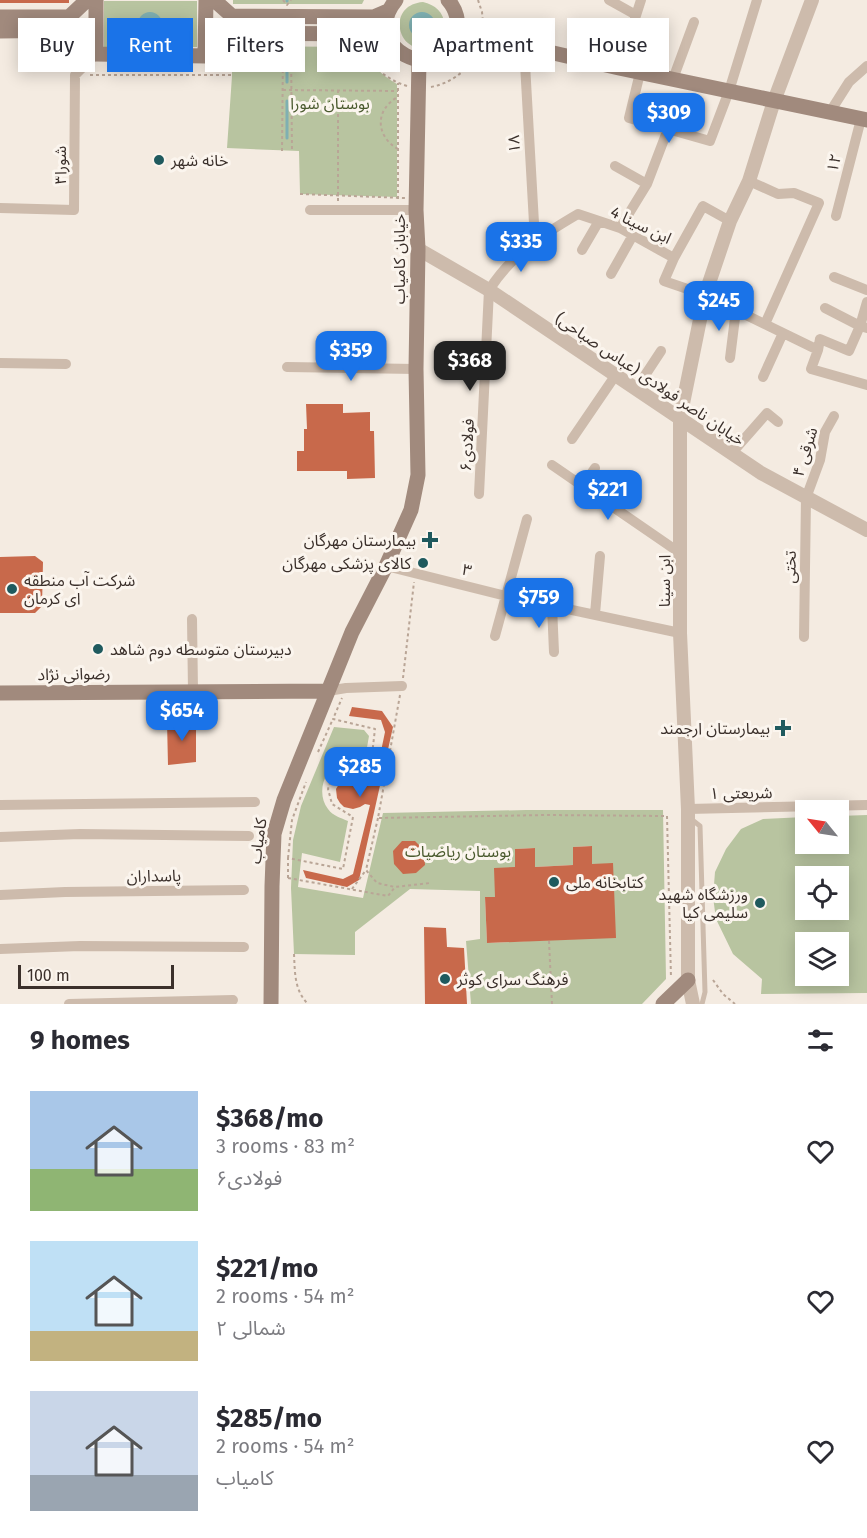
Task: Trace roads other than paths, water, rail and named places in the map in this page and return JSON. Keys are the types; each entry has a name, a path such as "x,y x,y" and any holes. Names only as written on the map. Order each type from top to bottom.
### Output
{"main road":[{"path":"0,17 69,17 87,0"},
{"path":"96,0 96,54"},
{"path":"206,0 206,18"},
{"path":"214,0 232,16 374,17 392,6"},
{"path":"448,0 455,10 457,18"},
{"path":"0,31 69,30 96,54 205,56"},
{"name":"خیابان کامیاب","path":"328,691 352,632 386,566 411,510 418,475 416,204 419,72"},
{"path":"636,72 864,119"},
{"name":"رضوانی نژاد","path":"0,693 328,691"},
{"name":"کامیاب","path":"271,1004 274,834 284,800 328,691"},
{"path":"663,1004 688,980"}],"street":[{"path":"609,0 636,15"},
{"path":"635,18 641,0"},
{"path":"640,73 629,118 710,141 729,91 757,0"},
{"name":"ابن سینا","path":"693,1004 688,980 687,813 681,633 680,418 705,295 730,221 749,181 774,100 812,0"},
{"path":"673,80 694,22"},
{"name":"شورا۳","path":"0,208 74,210 75,75 96,54"},
{"path":"830,112 849,82 867,66"},
{"name":"۱۸","path":"525,72 535,241"},
{"name":"۱۲","path":"836,216 864,119"},
{"path":"620,228 647,184 668,129"},
{"path":"615,166 647,184"},
{"path":"749,181 778,194 794,193 819,203 765,324"},
{"path":"310,210 398,211 416,204"},
{"path":"674,258 703,206 730,221"},
{"name":"ابن سینا 4","path":"535,241 578,214 620,228 674,258 664,281 705,295"},
{"path":"582,250 599,221"},
{"path":"611,274 633,236"},
{"path":"489,290 520,252 535,241"},
{"name":"خیابان ناصر فولادی (عباس صباحی)","path":"418,249 489,290 761,473 867,530"},
{"path":"834,277 867,290"},
{"name":"فولادی۶","path":"479,494 489,290"},
{"path":"705,295 818,350"},
{"path":"867,302 864,327 849,351 820,339 811,369 867,385"},
{"path":"825,308 864,327"},
{"path":"730,358 736,310"},
{"path":"763,377 783,333"},
{"path":"636,389 661,351"},
{"path":"0,363 66,364"},
{"path":"287,367 416,369"},
{"path":"572,439 615,376"},
{"path":"731,454 767,413 778,422"},
{"name":"۴ شرقی","path":"806,498 820,460 825,432 834,416"},
{"path":"552,465 680,553"},
{"path":"583,486 595,468"},
{"path":"611,505 622,487"},
{"name":"تختی","path":"804,637 806,498"},
{"path":"495,636 527,519"},
{"path":"595,615 600,556"},
{"name":"۳","path":"386,566 506,596 681,633"},
{"path":"552,606 554,652"},
{"path":"192,619 193,691"},
{"path":"328,691 402,686"},
{"path":"0,805 255,802"},
{"name":"شریعتی ۱","path":"687,813 867,806"},
{"path":"0,837 80,834 249,836"},
{"name":"پاسداران","path":"0,895 244,890"},
{"path":"0,949 80,946 244,947"},
{"path":"70,1004 233,999"}],"lane":[{"path":"687,813 700,826 705,992 702,1004"}],"water":[{"path":"150,12 160,18 140,18"},
{"path":"422,12 432,18 412,18 412,33 409,25 410,20 413,16"}],"waterway":[{"path":"287,72 287,82"},
{"path":"287,101 287,138"}],"place":[{"name":"خانه شهر","path":"159,160"},
{"name":"بیمارستان مهرگان","path":"430,540"},
{"name":"کالای پزشکی مهرگان","path":"423,563"},
{"name":"شرکت آب منطقه ای کرمان","path":"12,589"},
{"name":"دبیرستان متوسطه دوم شاهد","path":"98,649"},
{"name":"بیمارستان ارجمند","path":"783,728"},
{"name":"کتابخانه ملی","path":"554,882"},
{"name":"ورزشگاه شهید سلیمی کیا","path":"760,903"},
{"name":"فرهنگ سرای کوثر","path":"445,979"}],"park label":[{"name":"بوستان شورا","path":"330,103"},
{"name":"بوستان ریاضیات","path":"458,851"}]}
